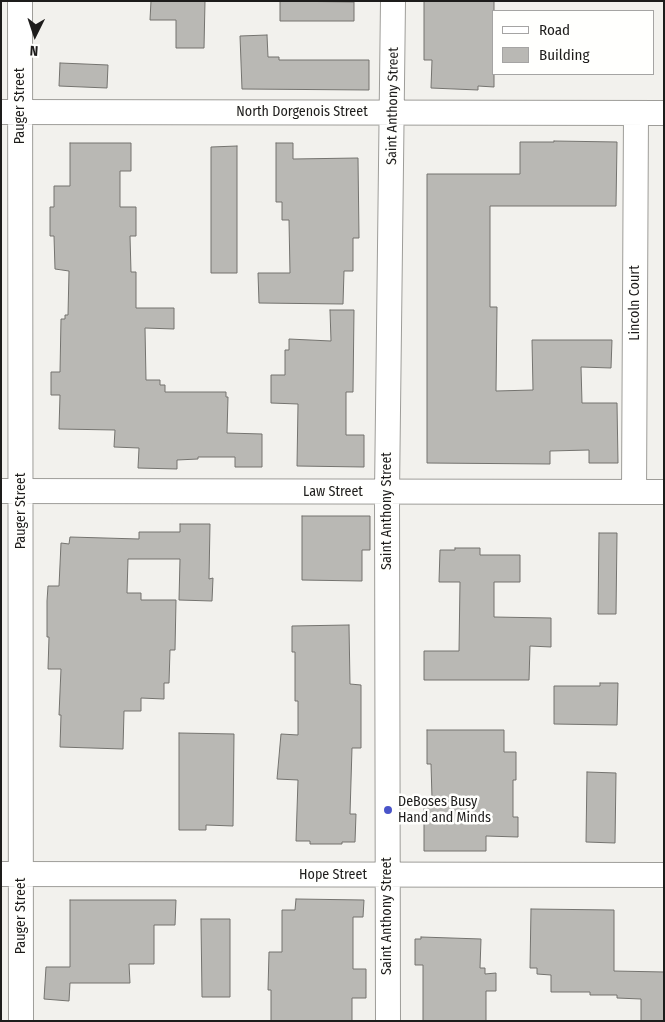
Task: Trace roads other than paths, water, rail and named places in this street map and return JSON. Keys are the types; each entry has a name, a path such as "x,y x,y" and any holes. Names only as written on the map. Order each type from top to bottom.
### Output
{"street":[{"name":"Pauger Street","path":"20,1 11,112 11,874 21,1021"},
{"name":"Saint Anthony Street","path":"388,1021 386,875 387,492 393,1"},
{"name":"North Dorgenois Street","path":"11,112 664,113"},
{"name":"Lincoln Court","path":"634,492 636,113"},
{"name":"Law Street","path":"11,491 664,492"},
{"name":"Hope Street","path":"11,874 664,875"}],"place":[{"name":"DeBoses Busy Hand and Minds","path":"388,810"}]}
